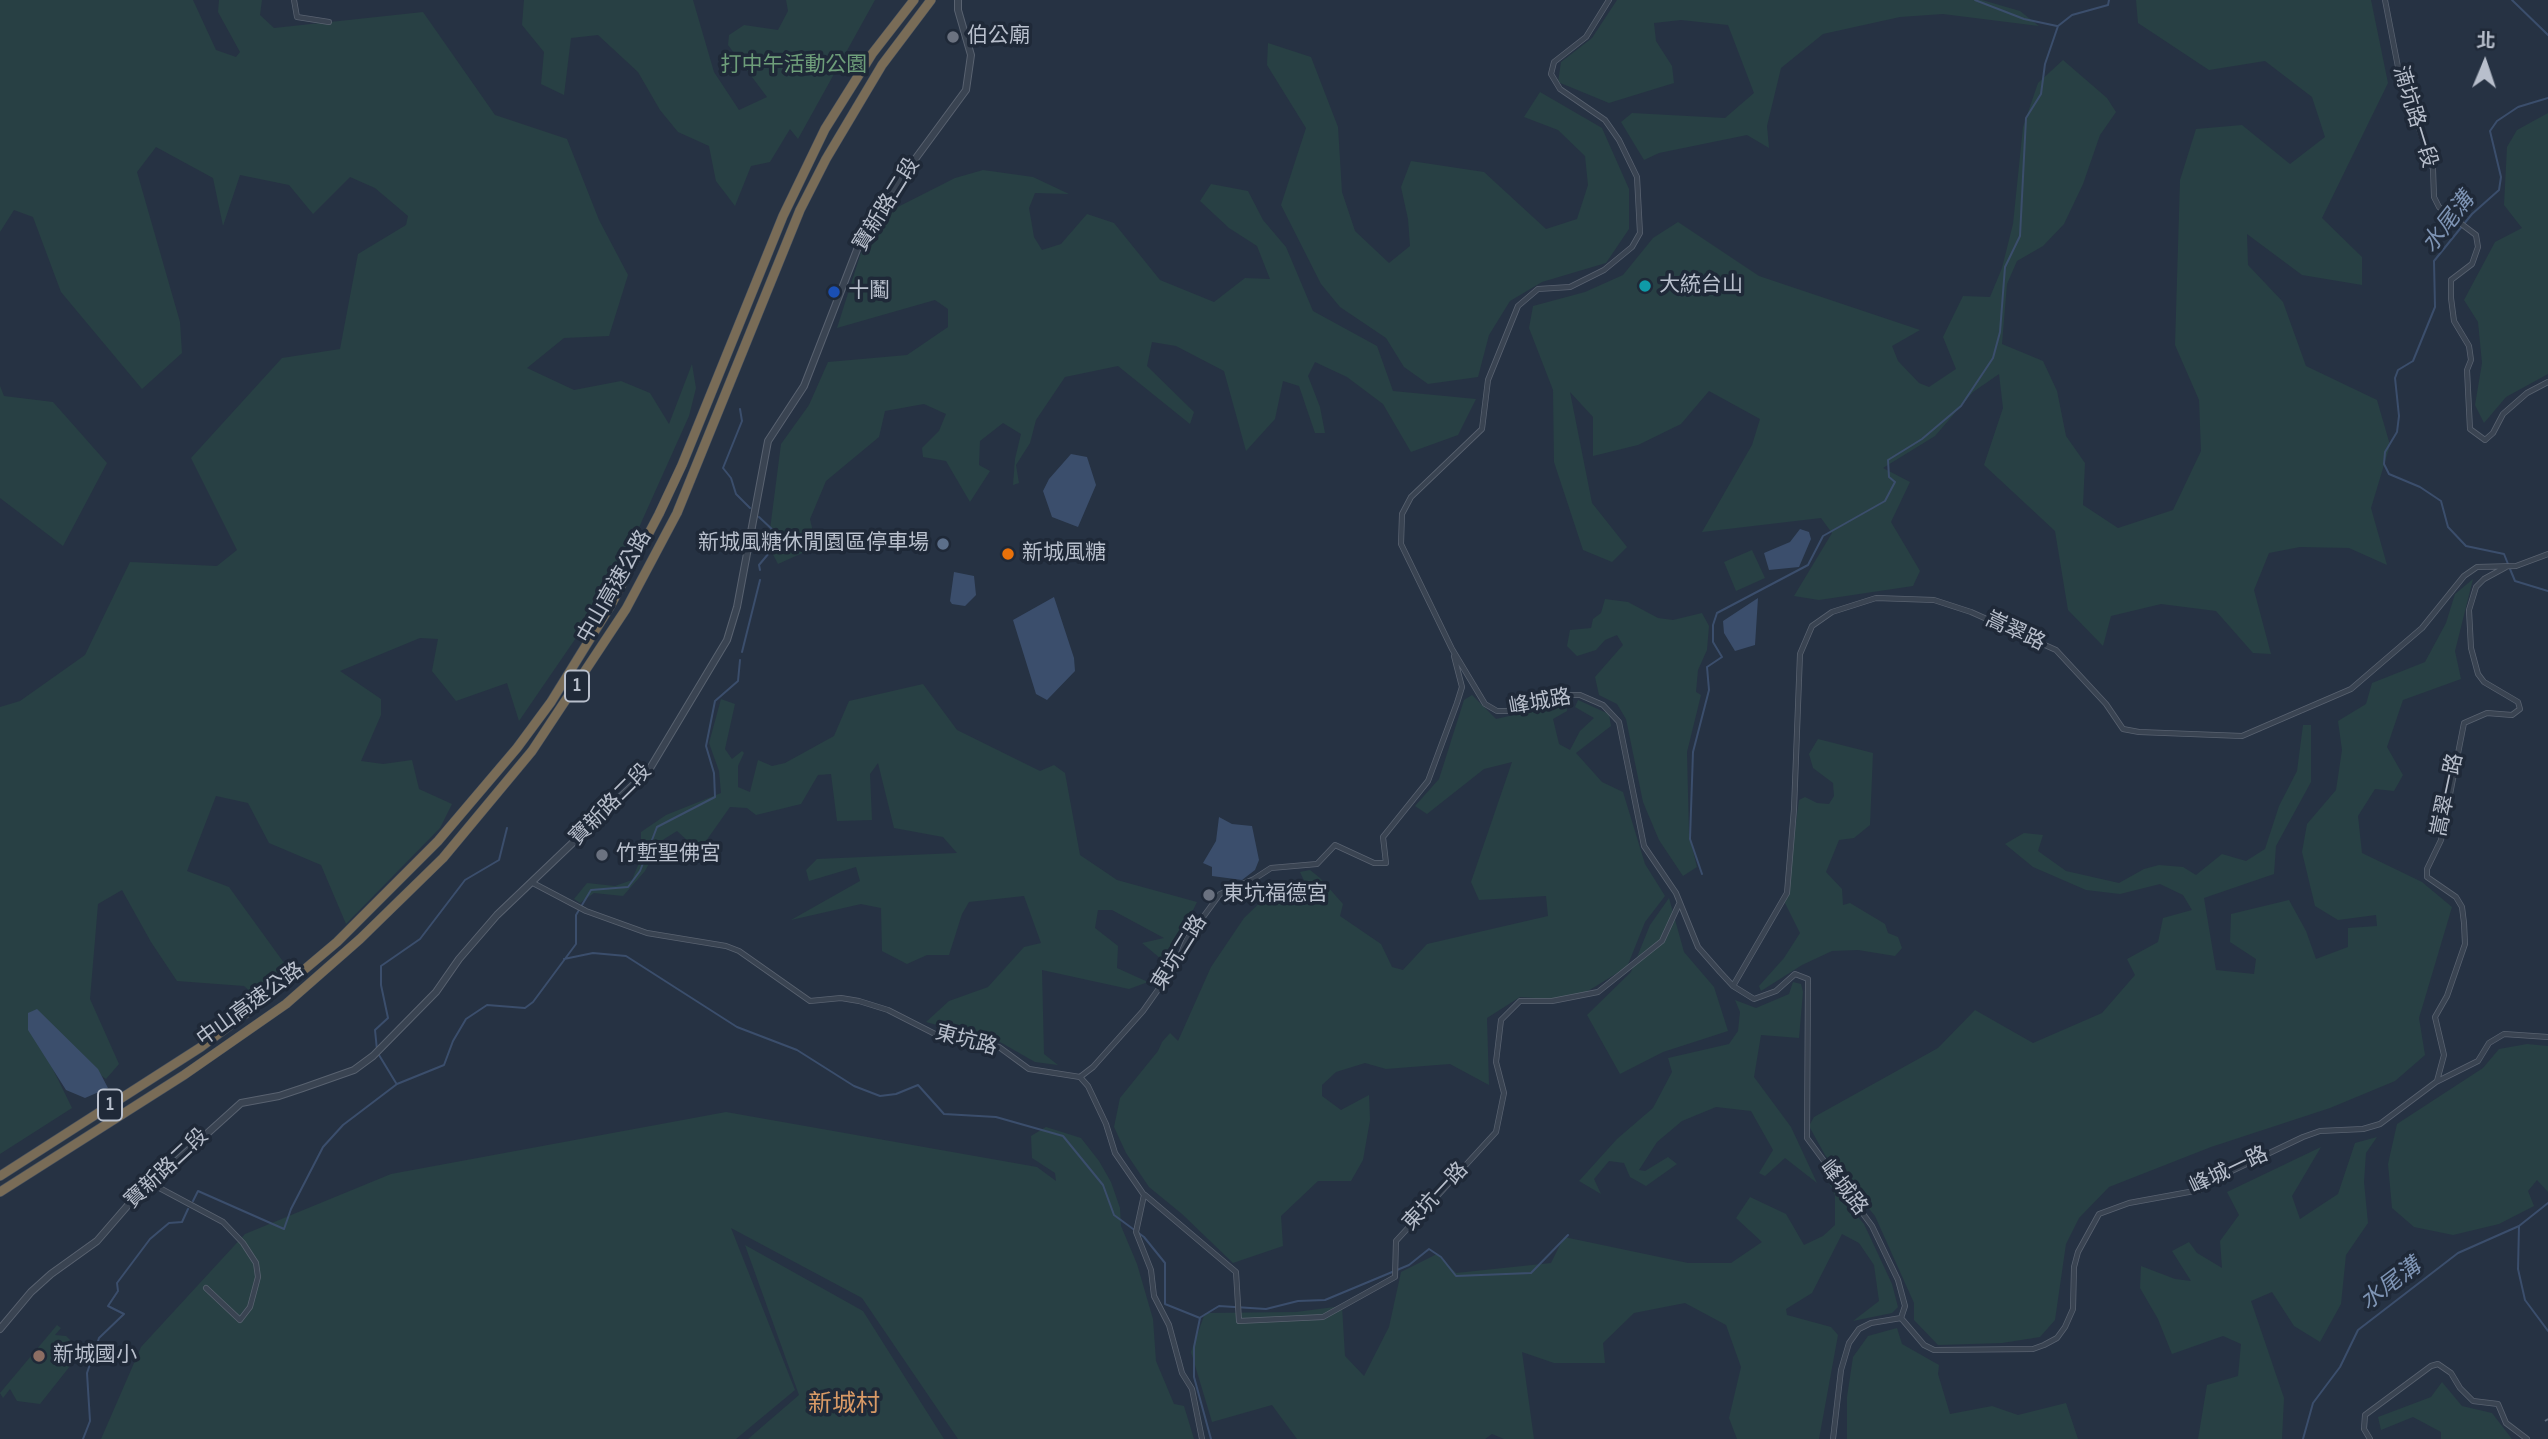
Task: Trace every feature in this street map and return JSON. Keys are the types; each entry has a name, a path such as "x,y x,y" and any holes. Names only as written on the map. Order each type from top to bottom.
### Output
{"highway":[{"name":"中山高速公路","path":"0,1176 201,1047 305,969 337,942 438,841 517,748 551,702 611,605 659,514 687,453 783,216 825,129 872,54 914,0"},
{"name":"中山高速公路","path":"0,1192 184,1075 286,1004 410,892 495,798 560,713 626,609 677,513 796,221 826,159 882,65 931,0"}],"street":[{"path":"294,0 297,17 329,23"},
{"name":"寶新路二段","path":"0,1329 51,1273 97,1241 128,1204 241,1103 279,1096 354,1069 373,1056 436,992 474,941 530,882 649,770 727,640 737,607 768,442 804,386 860,242 899,181 966,90 971,55 958,10 958,0"},
{"name":"峰城路","path":"1609,0 1586,37 1554,62 1552,74 1560,89 1605,120 1613,130 1637,177 1640,233 1632,247 1604,270 1570,286 1538,289 1518,306 1488,380 1482,429 1412,497 1402,514 1401,544 1452,649 1479,697 1497,711 1568,695 1580,695 1611,711 1619,722 1625,745 1644,846 1680,903 1698,947 1734,986 1754,999 1776,991 1795,974 1808,979 1807,1139 1872,1226 1903,1294 1905,1306 1901,1318"},
{"name":"湳坑路一段","path":"2385,0 2398,68 2432,169 2434,197 2439,207 2476,235 2478,247 2472,264 2451,280 2455,321 2469,346 2471,360 2467,370 2470,429 2485,440 2493,433 2503,414 2527,393 2548,382"},
{"name":"嵩翠路","path":"1734,986 1787,893 1794,809 1800,653 1812,626 1832,612 1876,598 1934,600 1971,612 2056,650 2106,704 2123,729 2242,736 2351,689 2422,628 2465,576 2477,567 2492,564 2516,566 2548,554"},
{"name":"嵩翠一路","path":"2436,1082 2444,1055 2435,1017 2447,996 2465,944 2462,907 2456,897 2427,877 2427,869 2441,840 2446,821 2464,723 2487,713 2512,715 2520,709 2518,702 2484,682 2478,674 2471,648 2469,610 2476,587 2484,579 2506,567"},
{"name":"東坑二路","path":"1080,1076 1093,1067 1143,1011 1177,963 1187,939 1220,894 1271,868 1317,864 1335,845 1374,863 1386,863 1383,837 1427,781 1462,687 1452,649"},
{"name":"東坑路","path":"530,882 577,906 647,933 726,946 740,951 810,1001 841,998 859,1001 888,1010 939,1036 999,1047 1029,1069 1080,1076"},
{"name":"東坑一路","path":"1144,1195 1236,1272 1239,1321 1322,1317 1395,1277 1396,1241 1496,1132 1504,1093 1496,1062 1501,1020 1520,1001 1552,1001 1598,992 1662,941 1680,903"},
{"name":"峰城一路","path":"1901,1318 1924,1345 1934,1350 2033,1349 2045,1345 2057,1338 2073,1309 2074,1267 2078,1252 2099,1214 2129,1203 2200,1190 2217,1178 2311,1134 2362,1129 2380,1124 2436,1082 2478,1061 2495,1037 2515,1032 2548,1037"},
{"path":"1080,1076 1088,1086 1106,1124 1115,1153 1144,1195 1136,1232 1151,1270 1154,1296 1169,1325 1182,1373 1192,1389 1202,1439"},
{"path":"152,1184 223,1222 256,1263 258,1277 250,1307 240,1320 206,1288"},
{"path":"1832,1437 1841,1370 1849,1343 1859,1329 1871,1323 1901,1318"},
{"path":"2370,1439 2364,1429 2365,1415 2431,1366 2438,1364 2451,1373 2460,1388 2473,1401 2498,1404 2506,1423 2527,1439"}],"green space":[{"path":"0,0 193,0 216,50 236,57 240,52 218,12 219,0 262,0 260,15 274,28 423,12 495,115 567,139 599,220 628,275 609,336 564,338 527,368 574,390 621,381 650,393 669,424 692,364 696,388 689,416 615,581 519,721 507,683 456,701 432,671 438,639 420,638 340,671 381,699 381,715 361,761 383,764 412,760 419,789 452,804 440,828 346,924 321,865 269,843 248,803 216,796 187,871 229,887 287,967 253,994 244,986 177,981 122,890 98,904 90,999 119,1064 106,1079 54,1041 45,1053 72,1108 0,1154 0,707 20,701 85,655 130,562 217,566 237,550 191,458 282,358 340,349 358,254 406,225 408,216 375,188 350,177 313,214 289,185 240,175 223,226 213,178 156,147 137,172 180,322 182,353 142,389 61,292 33,217 14,210 0,232"},
{"name":"打中午活動公園","path":"524,0 693,0 714,72 739,110 767,97 728,45 729,35 744,25 778,30 788,11 786,0 875,0 798,139 790,129 770,162 751,166 735,206 716,181 709,146 678,132 660,110 638,72 598,35 571,38 564,95 541,84 544,52 522,25"},
{"path":"1617,0 1982,0 2020,11 2039,26 1943,14 1900,17 1823,34 1781,68 1767,126 1769,148 1747,135 1659,153 1644,160 1621,122 1632,113 1725,118 1754,93 1728,25 1681,20 1654,23 1656,41 1672,66 1674,83 1609,103 1558,82 1561,62 1592,38"},
{"path":"2136,0 2371,0 2388,83 2322,218 2362,257 2362,285 2302,275 2247,234 2248,265 2283,302 2306,366 2377,400 2390,445 2371,508 2387,565 2349,548 2300,547 2269,553 2254,590 2271,654 2253,653 2216,611 2161,604 2111,616 2103,646 2068,610 2055,531 1984,465 2003,408 1999,374 1973,392 1935,436 1883,468 1910,482 1891,522 1920,571 1913,586 1819,600 1794,596 1832,533 1821,518 1702,532 1752,445 1760,419 1709,391 1681,424 1638,445 1593,456 1593,417 1570,392 1592,503 1627,547 1612,562 1583,550 1554,462 1553,390 1529,328 1533,306 1585,292 1623,275 1653,238 1678,222 1759,276 1920,330 1892,346 1898,361 1919,383 1929,387 1956,369 1943,337 1963,296 1990,297 2002,268 2013,224 2023,127 2038,83 2063,60 2107,98 2116,112 2100,135 2083,184 2064,224 2043,246 2017,261 2007,284 2002,344 2043,361 2057,391 2066,436 2085,463 2083,505 2118,528 2173,510 2201,451 2199,400 2175,345 2180,180 2196,129 2242,125 2290,164 2325,137 2312,97 2265,61 2209,70 2138,23"},
{"path":"1268,43 1311,57 1338,127 1342,192 1355,231 1389,263 1410,246 1401,187 1411,161 1484,172 1546,229 1577,219 1588,185 1585,156 1558,130 1524,117 1540,92 1602,128 1629,189 1629,229 1606,263 1542,282 1510,301 1489,335 1478,377 1428,384 1404,367 1386,338 1340,307 1321,284 1281,205 1306,128 1267,65"},
{"path":"2548,113 2548,374 2506,397 2484,423 2475,405 2482,363 2478,322 2464,300 2495,242 2522,228 2504,205 2507,147 2517,130"},
{"path":"983,170 1033,177 1069,194 1035,193 1029,208 1034,237 1042,250 1061,244 1087,214 1114,223 1160,280 1214,302 1245,278 1270,279 1257,246 1229,228 1200,201 1211,184 1248,191 1263,220 1286,247 1313,311 1377,346 1393,391 1476,399 1458,435 1411,452 1383,404 1347,377 1315,362 1308,376 1320,407 1325,433 1315,433 1299,386 1283,381 1275,419 1246,451 1224,371 1176,346 1152,342 1147,366 1194,412 1190,424 1118,366 1065,377 1036,420 1030,443 1016,465 1019,483 1013,485 1015,459 1021,434 1003,423 980,441 979,465 990,471 970,502 946,461 923,457 922,448 939,431 946,414 924,404 885,411 879,437 826,481 810,519 813,532 844,543 841,548 809,550 778,564 768,545 781,444 809,405 828,362 907,355 948,327 948,309 935,300 837,328 864,243 884,214 955,178"},
{"path":"0,386 4,396 53,402 107,463 63,546 0,498"},
{"path":"1752,550 1765,578 1736,591 1724,562"},
{"path":"2473,579 2455,651 2461,679 2403,700 2387,747 2403,775 2394,791 2375,789 2358,816 2362,853 2422,882 2452,907 2419,1018 2425,1055 2395,1081 2330,1108 2211,1147 2109,1187 2079,1218 2066,1244 2055,1320 2040,1337 2002,1343 1938,1345 1914,1320 1914,1303 1875,1216 1825,1155 1809,1126 1814,1117 1938,1048 1975,1010 2033,1043 2102,1013 2135,975 2127,959 2158,942 2163,918 2192,910 2183,895 2160,884 2120,894 2086,890 2033,867 2005,844 2024,833 2043,835 2038,851 2066,871 2119,883 2144,869 2159,865 2183,867 2196,875 2222,854 2246,861 2265,849 2279,806 2297,771 2303,725 2311,725 2311,782 2276,846 2274,874 2204,898 2216,970 2254,974 2256,959 2230,942 2231,914 2289,900 2306,931 2316,959 2348,947 2348,928 2377,926 2376,915 2338,920 2315,906 2302,852 2307,824 2336,790 2342,750 2338,721 2366,704 2372,683 2425,662 2446,623 2455,594"},
{"path":"1605,599 1628,602 1658,618 1673,620 1702,613 1709,626 1707,650 1698,670 1696,692 1701,695 1687,752 1689,834 1697,867 1683,876 1659,840 1643,802 1626,719 1617,704 1599,695 1595,677 1623,645 1617,635 1605,640 1596,650 1577,656 1567,646 1570,630 1591,628 1593,619 1601,613"},
{"path":"923,684 957,730 1040,771 1054,765 1065,773 1080,855 1117,880 1197,902 1167,964 1142,943 1164,938 1112,910 1098,910 1095,928 1118,946 1117,968 1148,982 1129,989 1042,970 1044,1054 1058,1065 1035,1062 1000,1042 926,1022 949,1001 988,987 1024,947 1041,943 1024,896 969,902 962,914 949,955 927,955 907,964 882,951 881,908 861,904 791,920 860,881 856,867 809,881 806,870 817,859 957,853 943,837 894,828 878,763 870,774 872,820 837,821 831,774 818,775 801,804 756,815 747,808 730,807 706,841 719,860 713,864 677,831 661,841 645,871 623,896 594,893 580,903 574,899 587,883 615,886 632,880 641,858 641,832 666,815 721,793 719,771 709,743 721,699 735,704 725,749 732,759 742,751 744,753 738,766 738,787 750,792 758,760 772,766 785,763 834,736 849,701"},
{"path":"1472,695 1496,719 1566,703 1567,711 1553,719 1559,744 1570,750 1580,731 1594,718 1575,707 1578,700 1609,714 1611,726 1576,753 1602,782 1623,792 1645,864 1665,896 1645,922 1627,967 1583,994 1550,999 1520,997 1487,1018 1489,1085 1450,1064 1386,1069 1365,1063 1336,1072 1322,1085 1322,1096 1341,1110 1369,1095 1370,1120 1363,1160 1351,1181 1318,1181 1281,1216 1283,1246 1233,1263 1182,1214 1149,1187 1126,1153 1114,1127 1120,1098 1170,1033 1178,1041 1211,967 1244,918 1272,891 1309,891 1300,872 1310,870 1320,878 1343,904 1340,916 1381,944 1392,967 1403,970 1427,944 1548,916 1546,896 1479,900 1471,882 1512,762 1484,769 1427,814 1415,806 1439,779 1464,700"},
{"path":"1818,739 1873,753 1870,825 1854,838 1839,840 1826,872 1842,889 1843,905 1850,903 1885,924 1888,933 1898,937 1902,948 1895,956 1858,950 1832,951 1802,965 1761,991 1759,986 1784,958 1800,933 1785,903 1799,800 1805,797 1817,803 1829,804 1834,796 1833,783 1813,768 1809,754"},
{"path":"1669,898 1684,952 1714,987 1728,1031 1663,1052 1620,1074 1587,1015 1631,972 1650,925"},
{"path":"1793,982 1801,984 1803,992 1799,1038 1761,1035 1754,1077 1791,1127 1817,1183 1785,1158 1765,1176 1759,1173 1773,1150 1751,1111 1716,1107 1682,1121 1657,1142 1639,1170 1645,1171 1668,1157 1677,1164 1646,1186 1630,1177 1624,1163 1609,1161 1594,1179 1601,1194 1579,1181 1617,1139 1653,1108 1672,1072 1668,1058 1729,1044 1738,1031 1740,1012 1735,1000 1756,1008 1789,994"},
{"path":"2527,1044 2548,1046 2548,1192 2537,1180 2528,1191 2534,1206 2499,1224 2453,1235 2414,1227 2392,1208 2388,1164 2397,1124 2483,1068 2499,1049"},
{"path":"726,1112 1037,1167 1056,1181 1055,1173 1032,1158 1031,1136 1046,1127 1081,1138 1111,1182 1120,1208 1121,1226 1137,1264 1153,1319 1156,1361 1174,1404 1184,1406 1194,1439 958,1439 862,1298 731,1228 795,1390 736,1439 101,1439 141,1347 245,1234 391,1174"},
{"path":"2377,1137 2366,1153 2364,1182 2368,1223 2346,1255 2341,1304 2320,1342 2294,1326 2272,1292 2251,1301 2284,1398 2282,1439 2198,1439 2207,1385 2238,1376 2241,1344 2223,1336 2172,1354 2158,1319 2140,1288 2141,1266 2175,1279 2191,1281 2172,1251 2189,1242 2197,1253 2222,1268 2220,1241 2239,1215 2227,1192 2321,1147 2292,1196 2300,1219 2338,1194 2355,1143"},
{"path":"1828,1181 1864,1224 1892,1284 1898,1307 1892,1313 1853,1321 1879,1301 1874,1265 1859,1243 1842,1234 1812,1293 1786,1309 1787,1315 1831,1327 1838,1335 1819,1439 1737,1439 1729,1418 1741,1367 1726,1325 1685,1303 1634,1313 1603,1343 1605,1363 1554,1363 1522,1352 1534,1439 1504,1439 1492,1434 1485,1439 1297,1439 1272,1405 1212,1422 1191,1352 1205,1313 1296,1312 1342,1306 1345,1356 1364,1376 1389,1327 1401,1272 1437,1254 1456,1273 1551,1263 1564,1237 1688,1263 1731,1263 1762,1242 1736,1218 1750,1197 1786,1214 1804,1245 1823,1236 1835,1225 1835,1195"},
{"path":"745,1245 863,1311 944,1439 748,1439 799,1395"},
{"path":"57,1325 61,1328 55,1335 66,1336 74,1344 74,1361 40,1404 17,1401 10,1389 3,1398 0,1393"},
{"path":"1897,1328 1902,1344 1939,1365 1938,1374 1950,1414 1992,1406 2018,1415 2066,1403 2078,1439 1847,1439 1847,1397 1853,1357 1868,1336"},
{"path":"2442,1382 2462,1406 2492,1413 2512,1439 2441,1439 2441,1432 2413,1417 2381,1430 2378,1417 2431,1397"}],"water":[{"path":"1071,454 1087,457 1096,485 1078,527 1052,517 1043,491 1049,479"},
{"path":"1800,529 1809,532 1811,539 1799,567 1769,570 1764,553 1790,542"},
{"path":"954,572 974,576 976,595 965,606 952,604 950,601"},
{"path":"1054,597 1074,658 1075,671 1047,700 1036,694 1013,620"},
{"path":"1758,598 1755,645 1735,651 1724,633 1723,621"},
{"path":"1219,817 1232,824 1252,826 1259,860 1255,870 1242,880 1212,876 1212,867 1203,863 1216,841"},
{"path":"37,1009 98,1069 108,1088 85,1098 66,1090 28,1030 28,1013"}],"waterway":[{"path":"1975,0 2024,19 2057,26"},
{"path":"1702,874 1690,839 1693,752 1709,690 1707,667 1722,657 1713,642 1713,625 1717,613 1808,565 1823,536 1885,501 1895,482 1889,477 1888,460 1922,439 1961,406 1993,358 2000,332 2005,267 2020,236 2026,118 2041,94 2045,64 2058,26 2072,15 2108,5 2109,0"},
{"name":"水尾溝","path":"2512,0 2548,35"},
{"name":"水尾溝","path":"2508,564 2504,554 2466,546 2448,527 2441,501 2420,487 2389,474 2384,464 2385,452 2397,432 2399,416 2395,378 2398,370 2413,361 2435,307 2434,261 2472,214 2499,190 2501,177 2490,131 2497,121 2518,107 2548,98"},
{"path":"740,409 742,421 723,468 731,478 736,494 750,508"},
{"path":"759,517 775,532 769,553 759,565 760,570"},
{"name":"水尾溝","path":"2510,569 2515,581 2548,591"},
{"path":"742,652 760,580"},
{"path":"193,1201 198,1191 284,1229 291,1209 323,1147 343,1125 397,1084 444,1065 453,1041 466,1019 487,1005 525,1008 533,1002 576,944 576,915 591,890 628,887 640,871 657,827 715,797 714,773 706,746 715,701 738,681 740,660"},
{"path":"377,1050 375,1030 388,1018 381,985 381,966 420,939 465,880 499,860 507,828"},
{"path":"564,959 593,953 626,956 737,1027 797,1050 854,1086 880,1096 896,1094 918,1085 944,1114 996,1117 1063,1136 1103,1185 1114,1215 1144,1237 1165,1263 1165,1304 1200,1318 1194,1347 1194,1377 1211,1439"},
{"path":"379,1055 396,1083"},
{"name":"水尾溝","path":"2303,1439 2313,1403 2340,1367 2358,1330 2458,1253 2519,1226 2548,1203"},
{"path":"83,1439 90,1421 87,1373 99,1338 124,1314 108,1306 118,1291 117,1283 150,1239 169,1223 182,1222 188,1209"},
{"path":"2519,1226 2518,1269 2525,1300 2548,1331"},
{"path":"1201,1317 1219,1306 1266,1309 1298,1301 1325,1300 1409,1265 1429,1249 1441,1257 1456,1276 1531,1273 1568,1235"}],"place":[{"name":"伯公廟","path":"953,37"},
{"name":"大統台山","path":"1645,286"},
{"name":"十鬮","path":"834,292"},
{"name":"新城風糖休閒園區停車場","path":"943,544"},
{"name":"新城風糖","path":"1008,554"},
{"name":"竹塹聖佛宮","path":"602,855"},
{"name":"東坑福德宮","path":"1209,895"},
{"name":"新城國小","path":"39,1356"}],"district":[{"name":"新城村","path":"844,1405"}]}
